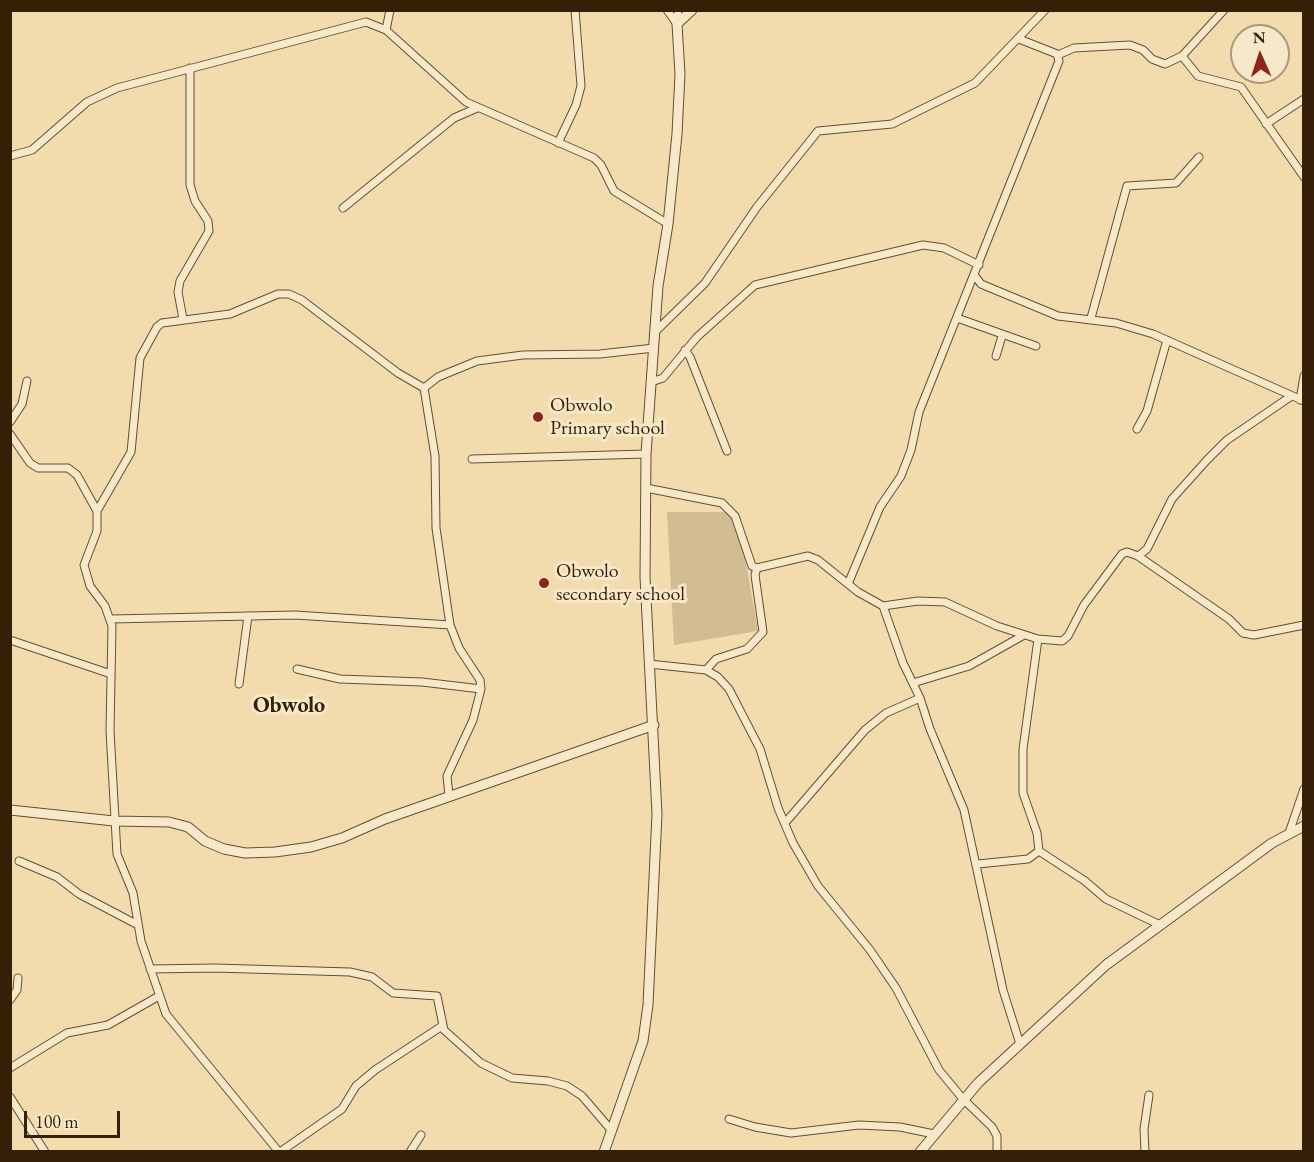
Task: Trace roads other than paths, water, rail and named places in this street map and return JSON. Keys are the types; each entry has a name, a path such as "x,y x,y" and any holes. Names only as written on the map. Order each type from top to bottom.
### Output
{"street":[{"path":"386,30 390,10"},
{"path":"558,143 576,105 581,86 575,10"},
{"path":"667,10 676,24"},
{"path":"604,1152 643,1041 648,1005 657,814 645,577 646,454 658,286 668,225 680,74 676,24 678,10"},
{"path":"676,24 692,10"},
{"path":"655,332 705,283 757,207 818,131 892,124 975,83 1045,10"},
{"path":"1019,39 1058,55 1074,48 1130,45 1143,50 1152,59 1165,64 1182,57 1224,10"},
{"path":"10,156 32,150 44,142 74,112 97,97 117,88 355,23 373,23 386,30 465,102 594,158 601,165 614,191 668,225"},
{"path":"848,584 880,507 901,476 908,459 919,412 1059,61 1058,55"},
{"path":"1182,57 1198,76 1240,87 1304,177"},
{"path":"183,319 178,292 180,281 209,231 208,221 195,201 190,185 190,68"},
{"path":"1266,124 1304,99"},
{"path":"343,208 454,118 477,108"},
{"path":"1091,318 1127,186 1176,183 1199,158"},
{"path":"651,382 663,378 685,350 746,291 764,283 923,245 944,248 979,265"},
{"path":"975,276 981,284 1058,316 1091,318 1116,323 1167,340 1209,357 1240,375 1290,398 1302,401 1304,376"},
{"path":"97,511 131,452 140,358 144,347 162,323 230,314 278,294 289,294 302,300 398,373 424,388"},
{"path":"957,318 1002,336 1036,346"},
{"path":"996,356 1002,336"},
{"path":"1137,429 1147,411 1167,340"},
{"path":"424,388 438,377 477,362 523,355 600,354 654,348"},
{"path":"685,350 690,357 727,451"},
{"path":"10,422 22,404 27,381"},
{"path":"424,388 435,456 436,528 450,625 459,648 480,680 481,689 473,720 447,776 449,796"},
{"path":"1138,556 1147,549 1172,499 1207,459 1227,440 1290,398"},
{"path":"10,434 30,463 38,468 68,468 77,475 97,511 97,531 84,565 90,586 112,619 110,731 117,854 133,892 138,925 150,969 159,996 174,1027 280,1152 342,1109 356,1086 375,1070 442,1026"},
{"path":"472,459 646,454"},
{"path":"646,489 722,503 735,516 752,566 757,568 808,556 818,560 848,584 883,606 964,810 978,864 1005,998 1020,1044"},
{"path":"883,606 918,601 945,602 1024,635 1062,641 1068,636 1084,605 1122,554 1127,552 1138,556 1229,619 1243,633 1254,635 1304,625"},
{"path":"706,670 716,659 747,649 763,632 755,575 757,568"},
{"path":"112,619 295,615 450,625"},
{"path":"239,684 248,616"},
{"path":"913,683 969,666 1024,635"},
{"path":"1038,639 1023,749 1023,793 1037,833 1039,852"},
{"path":"10,640 111,674"},
{"path":"649,664 706,670 718,676 729,689 753,734 784,823 818,885 870,950 896,988 939,1070 963,1099 992,1127 997,1136 997,1152"},
{"path":"297,669 340,679 422,682 481,689"},
{"path":"784,823 865,730 886,713 920,698"},
{"path":"10,810 114,821 169,822 188,827 205,841 224,849 245,853 275,852 311,847 342,838 449,796 654,725"},
{"path":"1289,833 1304,789"},
{"path":"920,1152 963,1099 1106,965 1158,924 1289,833 1304,826"},
{"path":"978,864 1028,859 1039,852"},
{"path":"1039,852 1085,881 1107,899 1158,924"},
{"path":"19,861 57,877 79,894 138,925"},
{"path":"150,969 239,968 363,974 393,993 437,996 442,1026 481,1063 512,1078 548,1081 567,1086 582,1096 612,1131"},
{"path":"10,1000 17,990 18,978"},
{"path":"10,1068 67,1033 108,1025 159,996"},
{"path":"1145,1152 1143,1129 1149,1095"},
{"path":"10,1097 45,1152"},
{"path":"729,1119 755,1127 791,1132 878,1125 934,1134"},
{"path":"410,1152 421,1135"}],"place":[{"name":"Obwolo Primary school","path":"538,417"},
{"name":"Obwolo secondary school","path":"544,583"}],"district":[{"name":"Obwolo","path":"289,706"}]}
